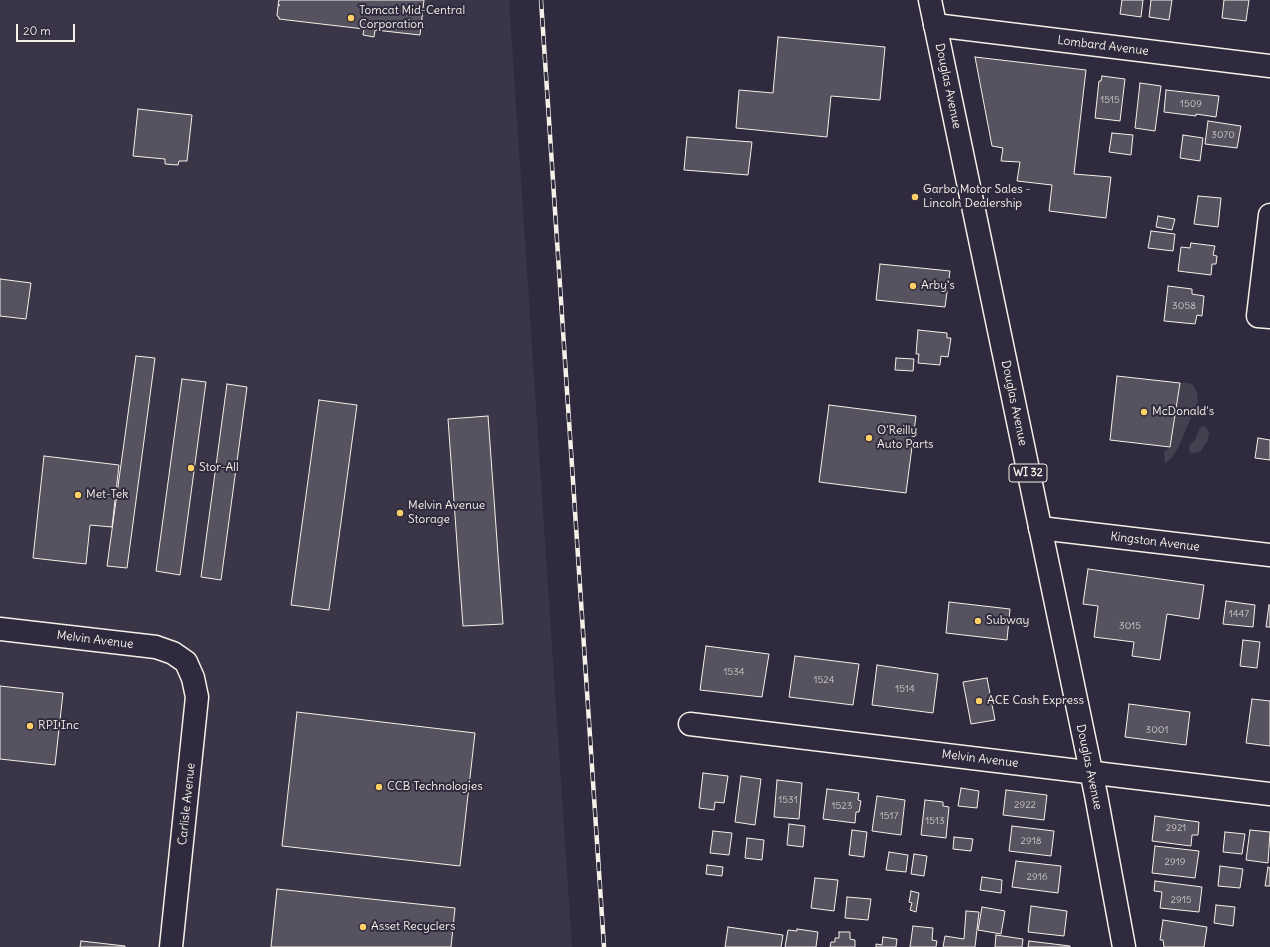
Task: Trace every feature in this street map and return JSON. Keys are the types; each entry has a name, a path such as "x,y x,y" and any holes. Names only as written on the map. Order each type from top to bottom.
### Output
{"street":[{"name":"Douglas Avenue","path":"930,0 1090,773 1096,795 1124,947"},
{"name":"Lombard Avenue","path":"935,25 1270,66"},
{"path":"1264,316 1270,215"},
{"name":"Kingston Avenue","path":"1040,528 1270,555"},
{"name":"Melvin Avenue","path":"0,629 156,647 173,653 186,662"},
{"name":"Carlisle Avenue","path":"171,947 197,697 193,678 186,662"},
{"name":"Melvin Avenue","path":"690,724 1270,794"}],"shaded area":[{"path":"0,0 509,0 572,947 0,947"},
{"path":"1180,383 1189,383 1193,385 1197,392 1198,401 1179,446 1173,456 1165,464 1164,452 1170,447"},
{"path":"1205,426 1209,432 1208,440 1200,452 1191,453 1189,451 1189,446 1195,440 1200,427"}],"building":[{"name":"Tomcat Mid-Central Corporation","path":"279,0 424,0 420,35 375,30 374,37 363,35 364,29 279,19 277,16 278,6 280,5 278,5"},
{"path":"1122,0 1143,0 1141,17 1120,14"},
{"path":"1151,0 1172,0 1169,20 1149,17"},
{"path":"1224,0 1249,0 1246,21 1222,18"},
{"path":"778,37 885,47 880,100 831,96 827,137 736,128 739,90 773,93"},
{"path":"975,57 1086,70 1074,174 1111,177 1106,218 1049,211 1052,185 1017,181 1020,162 1001,161 1003,148 992,146"},
{"path":"1102,76 1125,79 1120,121 1095,118 1099,81 1101,81"},
{"path":"1140,83 1161,86 1155,131 1135,128"},
{"path":"1166,90 1219,96 1216,117 1164,112"},
{"path":"138,109 192,115 187,161 179,161 178,165 165,164 165,159 133,156"},
{"path":"1208,121 1241,126 1237,148 1205,144"},
{"path":"1112,133 1133,135 1131,155 1109,152"},
{"path":"1183,135 1203,138 1200,161 1180,158"},
{"path":"687,137 752,142 748,175 684,170"},
{"path":"1198,196 1221,198 1218,227 1194,224"},
{"path":"1158,216 1175,219 1172,230 1156,227"},
{"path":"1151,231 1175,234 1173,251 1148,248"},
{"path":"1191,243 1215,246 1213,255 1217,256 1216,264 1212,264 1211,275 1178,271 1181,247 1190,248"},
{"name":"Arby's","path":"880,264 950,271 945,307 876,300"},
{"path":"0,279 31,283 26,319 0,316"},
{"path":"1168,286 1192,289 1192,294 1204,296 1202,316 1197,315 1195,324 1164,321"},
{"path":"918,330 947,333 947,338 951,338 948,357 941,356 940,365 918,363 919,354 916,354"},
{"path":"136,356 155,358 127,568 107,566"},
{"path":"896,358 914,359 913,371 895,370"},
{"name":"McDonald's","path":"1117,376 1180,383 1170,447 1110,440"},
{"path":"182,379 206,382 180,575 156,571"},
{"path":"227,384 247,387 221,580 201,577"},
{"path":"319,400 357,405 329,610 291,605"},
{"name":"O'Reilly Auto Parts","path":"829,405 916,416 906,493 819,482"},
{"path":"488,416 503,624 463,626 448,419"},
{"path":"1258,438 1270,440 1270,460 1255,458"},
{"name":"Met-Tek","path":"44,456 119,465 112,527 90,525 86,564 33,558"},
{"path":"1088,569 1204,585 1199,619 1167,614 1160,660 1132,656 1134,642 1094,637 1098,606 1083,604"},
{"path":"1226,601 1255,605 1253,627 1223,624"},
{"name":"Subway","path":"949,602 1010,609 1007,640 946,633"},
{"path":"1269,605 1270,627 1266,627"},
{"path":"1243,640 1260,642 1257,668 1240,666"},
{"path":"706,646 769,654 762,697 700,690"},
{"path":"795,656 859,664 853,705 789,697"},
{"path":"877,665 938,674 933,713 872,705"},
{"name":"ACE Cash Express","path":"987,678 995,720 971,724 963,682"},
{"name":"RPI Inc","path":"0,686 63,693 55,765 0,759"},
{"path":"1252,699 1270,701 1270,746 1246,743"},
{"path":"1129,704 1190,712 1186,745 1125,737"},
{"name":"CCB Technologies","path":"297,712 475,733 460,866 282,846"},
{"path":"703,773 728,776 724,803 715,802 714,810 699,808"},
{"path":"741,776 761,779 755,825 735,822"},
{"path":"777,780 802,783 799,819 774,817"},
{"path":"961,788 979,791 977,808 958,806"},
{"path":"827,789 859,793 858,800 861,801 859,812 856,812 855,823 823,819"},
{"path":"1006,790 1047,795 1044,820 1003,815"},
{"path":"877,796 905,800 901,835 872,831"},
{"path":"925,800 943,802 943,806 949,807 946,838 921,835"},
{"path":"1155,816 1199,822 1198,835 1192,835 1191,846 1152,841"},
{"path":"789,824 805,826 803,847 787,845"},
{"path":"1012,826 1054,831 1051,856 1009,851"},
{"path":"852,830 867,832 864,857 849,855"},
{"path":"1250,830 1270,832 1268,863 1246,860"},
{"path":"713,831 732,833 729,855 710,853"},
{"path":"1225,832 1245,834 1242,854 1223,852"},
{"path":"954,837 973,839 971,851 953,849"},
{"path":"747,838 764,840 762,860 745,858"},
{"path":"1155,846 1199,851 1195,878 1152,873"},
{"path":"889,852 908,855 906,872 886,870"},
{"path":"914,854 927,856 924,876 911,874"},
{"path":"1016,861 1061,866 1058,893 1012,887"},
{"path":"707,865 723,867 722,876 706,874"},
{"path":"1220,866 1243,869 1240,888 1218,886"},
{"path":"1268,867 1270,868 1270,886 1265,886"},
{"path":"982,877 1002,880 1001,893 980,890"},
{"path":"815,878 838,880 834,911 811,908"},
{"path":"1155,881 1202,887 1199,912 1160,908 1162,892 1154,891"},
{"name":"Asset Recyclers","path":"277,889 455,908 451,947 271,947"},
{"path":"911,891 919,893 916,912 910,910 912,903 909,902"},
{"path":"847,897 871,899 868,920 845,918"},
{"path":"1216,905 1235,907 1233,926 1214,923"},
{"path":"1031,906 1067,911 1064,936 1028,932"},
{"path":"982,907 1005,911 1001,934 978,930"},
{"path":"966,911 979,912 975,947 943,947 945,936 964,939"},
{"path":"1163,920 1207,927 1204,947 1164,947 1163,940 1160,940"},
{"path":"913,926 933,928 932,940 937,941 936,947 910,947"},
{"path":"728,927 783,935 781,947 725,947"},
{"path":"797,929 818,932 816,947 785,947 788,930 797,931"},
{"path":"839,932 850,932 850,939 855,940 855,947 830,947 831,942 835,942 835,938 839,938"},
{"path":"996,935 1023,939 1022,947 995,947"},
{"path":"883,937 897,939 896,947 876,947 876,944 882,945"},
{"path":"81,941 125,946 125,947 80,947"},
{"path":"1029,941 1070,946 1070,947 1028,947"}],"railway":[{"path":"541,0 604,947"}],"place":[{"name":"Tomcat Mid-Central Corporation","path":"351,18"},
{"name":"Garbo Motor Sales - Lincoln Dealership","path":"915,197"},
{"name":"Arby's","path":"913,286"},
{"name":"McDonald's","path":"1144,412"},
{"name":"O'Reilly Auto Parts","path":"869,438"},
{"name":"Stor-All","path":"191,468"},
{"name":"Met-Tek","path":"78,495"},
{"name":"Melvin Avenue Storage","path":"400,513"},
{"name":"Subway","path":"978,621"},
{"name":"ACE Cash Express","path":"979,701"},
{"name":"RPI Inc","path":"30,726"},
{"name":"CCB Technologies","path":"379,787"},
{"name":"Asset Recyclers","path":"363,927"}]}
